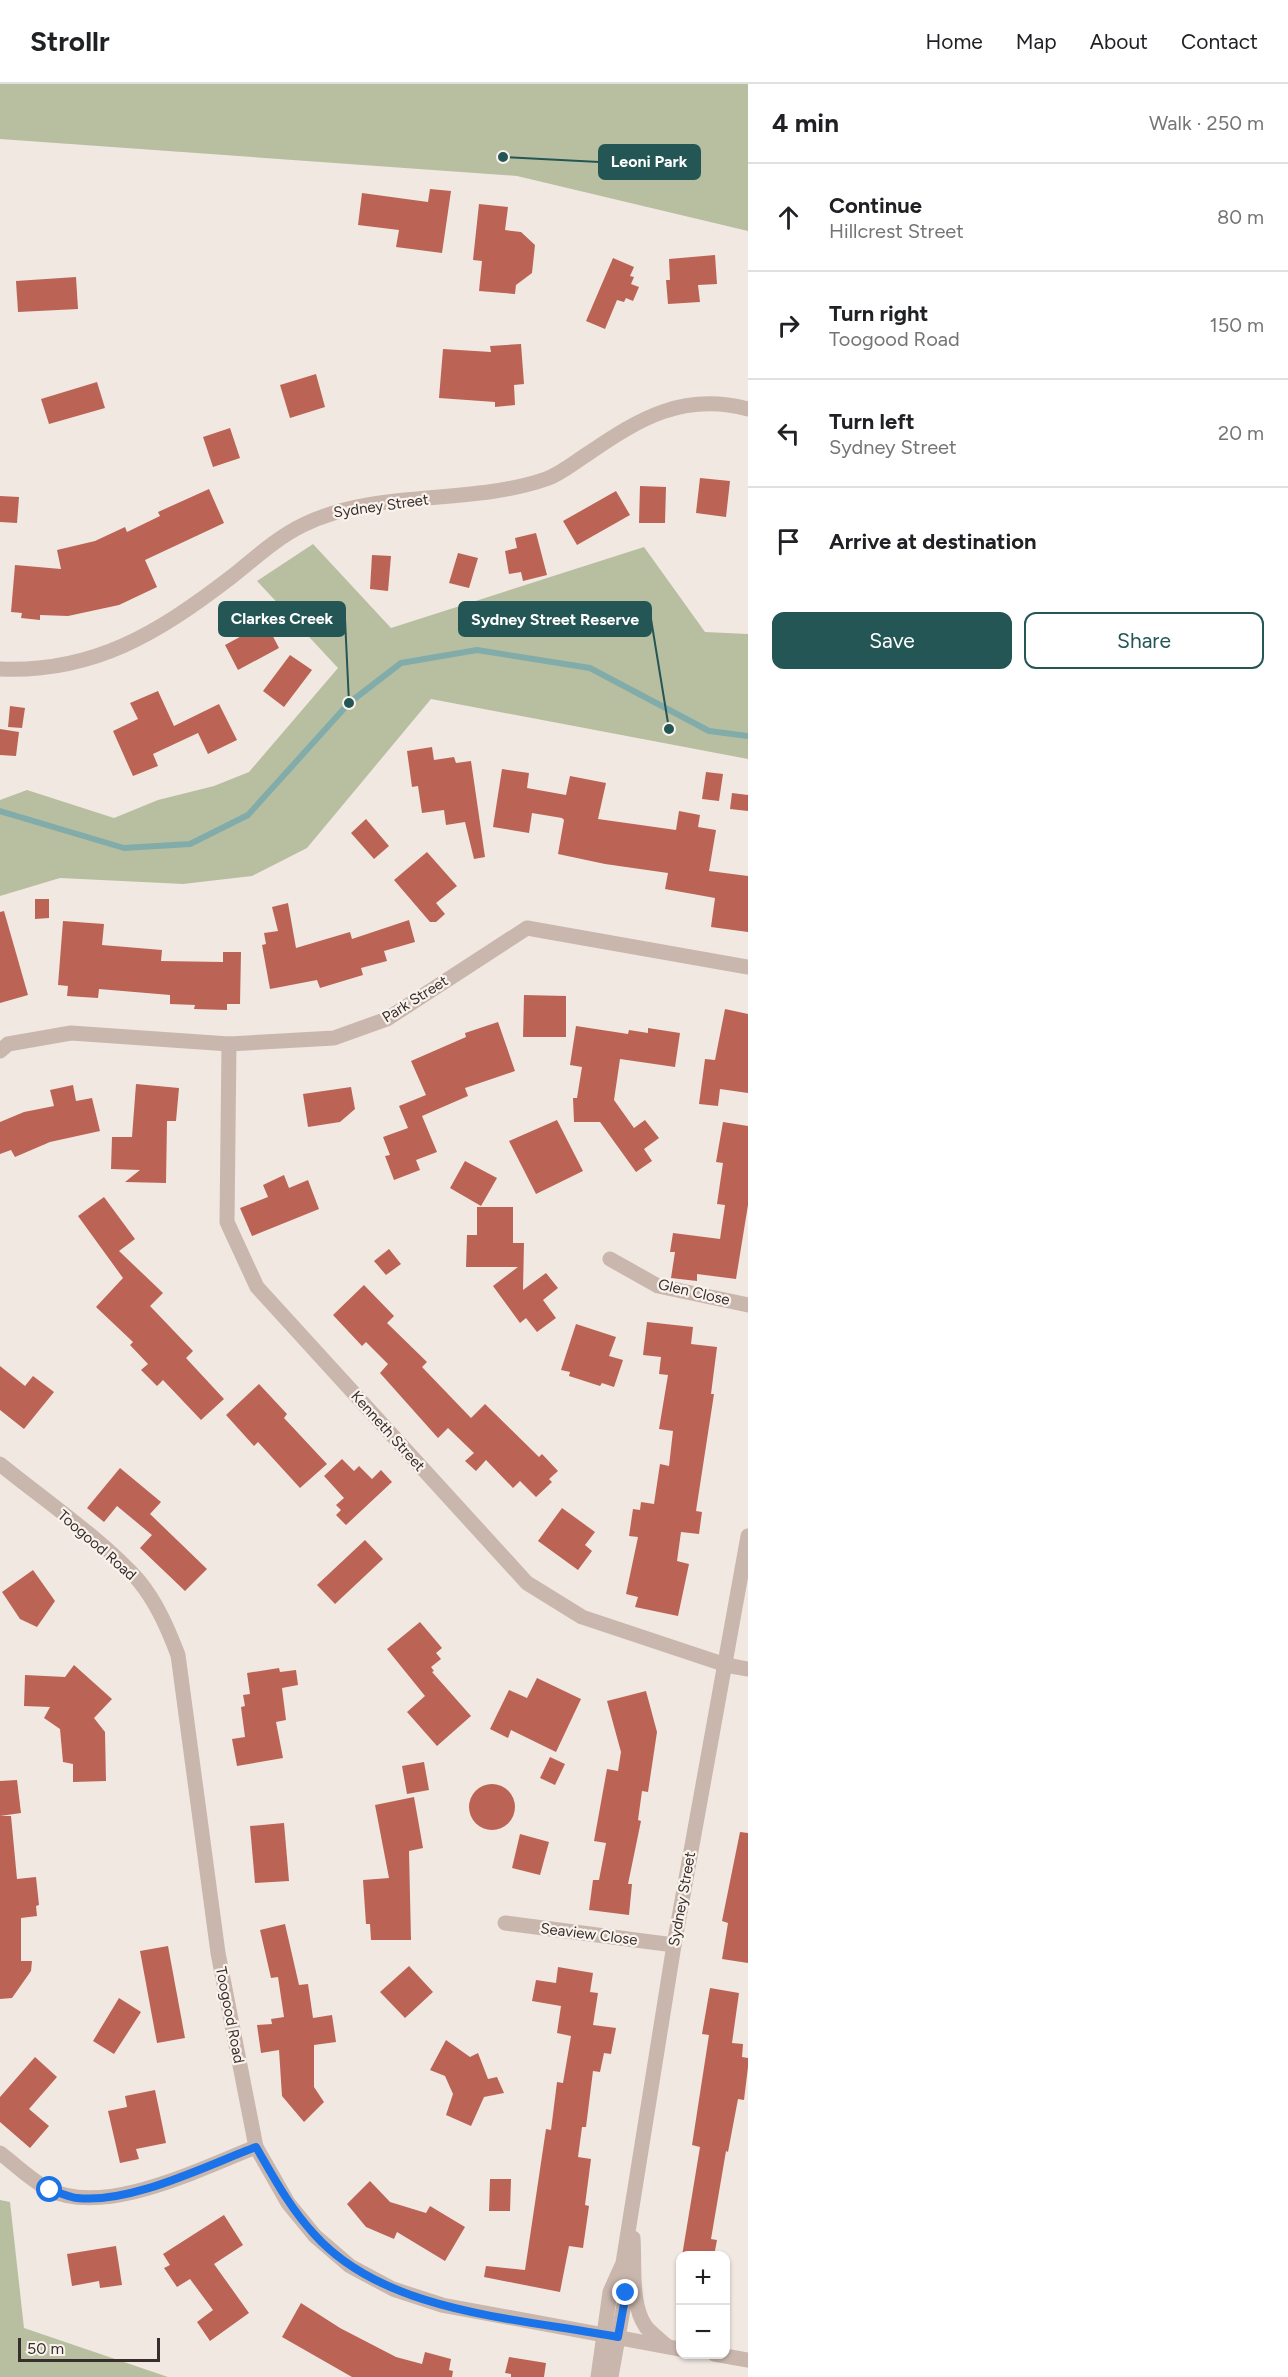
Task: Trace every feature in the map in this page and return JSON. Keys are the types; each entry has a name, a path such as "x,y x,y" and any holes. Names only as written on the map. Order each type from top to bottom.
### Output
{"street":[{"name":"Sydney Street","path":"0,669 52,667 99,656 143,638 183,614 281,538 327,514 357,507 494,491 548,479 632,423 654,413 695,404 733,405 748,408"},
{"name":"Park Street","path":"0,1051 8,1044 71,1033 229,1044 334,1038 387,1019 527,927 748,967"},
{"name":"Kenneth Street","path":"229,1044 227,1222 257,1287 527,1583 582,1617 726,1665 748,1669"},
{"name":"Glen Close","path":"610,1259 658,1286 748,1305"},
{"name":"Toogood Road","path":"0,1464 116,1559 139,1582 163,1618 178,1654 218,1953 256,2147 288,2203 315,2236 350,2266 393,2289 442,2305 674,2348"},
{"name":"Sydney Street","path":"611,2377 610,2292 623,2263 674,1945 748,1536"},
{"name":"Seaview Close","path":"505,1923 674,1945"},
{"path":"0,2153 50,2190 76,2198 108,2198 132,2193 256,2147"},
{"path":"632,2211 638,2308 647,2328 674,2348"},
{"name":"Sydney Street","path":"598,2377 611,2336"},
{"path":"730,2357 748,2360"}],"green space":[{"path":"0,84 748,84 748,231 517,176 0,139"},
{"path":"313,544 391,628 644,547 705,632 748,634 748,759 431,699 307,848 252,876 183,884 60,878 0,896 0,800 27,790 114,818 158,800 214,786 249,772 338,668 257,581"},
{"path":"0,2200 10,2202 24,2328 168,2377 0,2377"}],"building":[{"path":"430,189 451,191 442,253 396,247 399,230 358,225 362,193 428,202"},
{"path":"479,204 508,207 505,230 521,232 535,245 532,273 516,285 515,294 479,291 482,261 473,260"},
{"path":"715,255 717,284 698,285 700,302 668,304 666,280 670,280 669,259"},
{"path":"613,258 634,267 630,276 634,277 631,284 639,287 633,301 626,298 624,302 617,300 605,329 586,321"},
{"path":"76,277 78,309 18,312 16,281"},
{"path":"521,344 524,384 514,385 515,405 495,407 495,402 439,398 443,349 491,352 490,346"},
{"path":"316,374 325,407 290,418 280,385"},
{"path":"97,382 105,408 49,424 41,399"},
{"path":"230,428 240,458 213,467 203,437"},
{"path":"700,478 730,481 726,517 696,513"},
{"path":"640,486 666,487 665,523 639,523"},
{"path":"209,489 224,523 145,560 157,587 119,605 68,616 40,615 40,620 21,618 22,613 11,612 15,565 61,569 57,550 95,541 125,527 127,532 160,516 158,512"},
{"path":"616,491 630,515 577,545 563,521"},
{"path":"0,496 19,497 17,523 0,522"},
{"path":"536,533 547,575 523,581 521,572 509,574 505,551 517,548 515,538"},
{"path":"458,553 478,558 469,588 449,583"},
{"path":"372,555 391,556 388,591 370,589"},
{"path":"266,623 279,648 238,670 225,645"},
{"path":"290,655 312,670 284,707 263,691"},
{"path":"158,691 174,726 219,704 237,740 208,754 198,733 153,754 158,766 133,776 113,731 138,719 130,703"},
{"path":"10,706 25,708 22,728 8,727"},
{"path":"0,729 19,732 16,756 0,755"},
{"path":"432,747 434,760 454,757 456,763 471,761 485,857 474,859 465,822 446,825 444,810 422,813 418,786 412,787 407,751"},
{"path":"502,769 529,773 527,788 566,795 570,776 606,783 598,819 676,830 679,811 700,815 698,827 716,830 709,871 748,876 748,932 711,927 715,898 665,889 668,873 605,864 558,854 564,820 562,818 532,813 529,833 493,827"},
{"path":"706,772 723,774 719,801 702,799"},
{"path":"732,793 748,795 748,811 730,809"},
{"path":"366,819 389,846 374,859 351,833"},
{"path":"427,852 457,886 436,903 445,914 436,922 430,922 394,880"},
{"path":"35,899 49,899 49,918 35,919"},
{"path":"288,903 296,948 350,932 352,939 409,920 415,942 384,951 387,961 361,968 363,975 320,988 317,980 270,989 262,945 266,944 264,933 278,931 272,907"},
{"path":"4,911 28,995 0,1003 0,912"},
{"path":"63,921 104,924 102,945 162,950 161,961 223,962 223,952 241,952 240,1004 227,1004 227,1010 194,1009 195,1005 170,1004 170,995 99,989 98,998 67,996 68,986 58,985"},
{"path":"524,995 566,996 566,1037 523,1037"},
{"path":"725,1009 748,1014 748,1093 720,1089 718,1106 699,1104 705,1059 715,1060"},
{"path":"498,1022 515,1071 465,1088 468,1096 422,1116 437,1152 416,1160 420,1170 394,1180 385,1156 390,1155 383,1137 408,1128 399,1106 426,1095 411,1061 466,1037 465,1033"},
{"path":"576,1026 628,1034 629,1030 648,1033 648,1028 680,1033 675,1067 620,1059 614,1100 634,1128 645,1120 659,1138 644,1149 652,1161 636,1172 600,1122 574,1122 573,1098 577,1098 582,1067 570,1065"},
{"path":"136,1084 179,1088 176,1121 167,1121 166,1183 125,1182 140,1170 111,1169 112,1137 132,1137"},
{"path":"73,1085 76,1101 92,1098 100,1131 50,1142 15,1157 11,1150 0,1154 0,1122 24,1112 54,1106 50,1090"},
{"path":"351,1087 355,1109 340,1122 308,1127 303,1094"},
{"path":"557,1120 583,1171 536,1194 509,1141"},
{"path":"723,1122 748,1126 748,1205 736,1279 697,1274 697,1281 671,1278 675,1252 670,1252 673,1233 720,1239 725,1205 717,1204 723,1163 716,1162"},
{"path":"465,1161 497,1178 481,1206 450,1188"},
{"path":"284,1175 289,1188 308,1180 319,1209 252,1236 240,1208 268,1197 263,1185"},
{"path":"104,1197 135,1239 119,1251 163,1293 150,1306 193,1351 186,1358 224,1399 201,1420 163,1380 157,1386 141,1370 148,1364 130,1345 133,1342 96,1307 123,1278 78,1216"},
{"path":"477,1207 513,1207 513,1243 524,1243 523,1290 546,1273 558,1288 543,1300 556,1318 537,1332 526,1318 520,1323 493,1286 518,1267 466,1267 467,1235 477,1235"},
{"path":"389,1249 401,1264 386,1275 374,1261"},
{"path":"364,1285 394,1316 387,1323 427,1362 422,1367 471,1418 485,1404 539,1457 542,1454 558,1471 549,1479 552,1482 536,1497 520,1481 513,1488 486,1460 476,1471 465,1461 474,1453 448,1428 438,1438 380,1373 388,1364 366,1342 362,1346 333,1315"},
{"path":"647,1322 693,1327 691,1344 717,1347 711,1394 714,1394 696,1511 702,1512 699,1534 681,1532 677,1561 689,1564 678,1616 635,1607 638,1597 626,1594 638,1537 629,1536 633,1509 640,1510 641,1502 654,1504 660,1464 669,1466 673,1431 659,1429 668,1375 659,1374 661,1357 643,1355"},
{"path":"576,1324 616,1337 609,1356 623,1360 614,1387 602,1383 600,1386 569,1376 570,1372 561,1370"},
{"path":"0,1366 25,1386 33,1376 54,1392 24,1429 0,1410"},
{"path":"259,1384 287,1414 284,1418 327,1464 300,1488 258,1442 254,1446 226,1415"},
{"path":"342,1459 354,1471 359,1466 372,1479 381,1470 392,1482 346,1525 336,1515 341,1510 336,1505 344,1498 324,1476"},
{"path":"120,1468 161,1502 150,1514 207,1569 185,1591 140,1548 152,1535 117,1506 104,1522 87,1508"},
{"path":"562,1508 595,1532 585,1545 592,1551 578,1570 538,1541"},
{"path":"365,1540 383,1559 335,1604 317,1585"},
{"path":"33,1570 55,1601 37,1627 20,1619 2,1592"},
{"path":"420,1622 442,1648 436,1653 441,1659 431,1667 434,1671 432,1672 471,1716 437,1746 407,1712 425,1696 387,1649"},
{"path":"74,1665 112,1699 94,1718 105,1732 106,1781 73,1782 73,1764 63,1762 60,1729 44,1718 50,1707 24,1706 25,1675 65,1677"},
{"path":"279,1668 280,1672 296,1670 298,1685 282,1688 286,1720 276,1722 283,1758 237,1766 232,1739 245,1737 241,1707 245,1706 243,1695 250,1694 247,1673"},
{"path":"537,1678 581,1699 556,1752 511,1730 508,1738 490,1729 509,1690 527,1698"},
{"path":"646,1691 657,1732 648,1792 642,1791 638,1820 641,1821 628,1884 632,1884 629,1915 589,1910 593,1880 599,1880 606,1843 594,1841 607,1769 618,1771 621,1752 607,1701"},
{"path":"550,1757 565,1764 555,1785 540,1778"},
{"path":"424,1762 429,1790 407,1794 402,1766"},
{"path":"17,1780 21,1813 0,1816 0,1781"},
{"path":"492,1784 508,1791 515,1807 508,1823 492,1830 476,1823 469,1807 476,1791"},
{"path":"414,1797 423,1848 409,1851 411,1940 371,1940 370,1924 366,1924 363,1880 389,1878 375,1805"},
{"path":"0,1816 11,1816 17,1879 36,1877 39,1905 36,1906 37,1916 21,1918 21,1961 32,1961 31,1971 12,1998 0,1999"},
{"path":"284,1823 289,1881 255,1883 250,1826"},
{"path":"740,1832 748,1833 748,1963 722,1959 728,1923 722,1921"},
{"path":"520,1834 549,1842 540,1875 512,1868"},
{"path":"285,1924 299,1985 308,1984 313,2018 332,2015 336,2042 314,2045 314,2087 324,2102 304,2122 282,2096 279,2050 261,2053 257,2025 272,2024 271,2019 284,2017 278,1977 271,1978 260,1930"},
{"path":"168,1946 185,2038 157,2043 140,1951"},
{"path":"409,1966 433,1992 405,2018 380,1992"},
{"path":"558,1967 593,1973 590,1992 598,1993 593,2025 616,2028 611,2054 604,2053 600,2072 593,2071 586,2127 582,2127 578,2157 591,2159 585,2205 589,2206 583,2248 569,2246 560,2292 484,2277 486,2266 525,2270 546,2129 551,2130 557,2082 563,2083 571,2036 557,2033 561,2006 532,2001 536,1980 556,1983"},
{"path":"710,1988 739,1993 732,2043 743,2044 742,2057 748,2058 748,2067 744,2100 738,2099 728,2152 726,2151 711,2239 717,2240 715,2251 683,2251 700,2147 692,2145 709,2035 702,2034"},
{"path":"119,1998 141,2012 114,2054 93,2041"},
{"path":"446,2040 470,2057 478,2053 488,2079 497,2077 504,2093 484,2097 471,2126 446,2115 453,2094 445,2076 430,2070"},
{"path":"35,2057 57,2077 29,2109 49,2126 30,2148 0,2122 0,2097"},
{"path":"155,2090 166,2143 136,2149 139,2159 120,2163 108,2111 127,2107 125,2096"},
{"path":"490,2179 511,2179 510,2211 489,2211"},
{"path":"370,2181 390,2202 426,2213 430,2206 465,2227 445,2261 397,2232 394,2239 366,2227 347,2204"},
{"path":"224,2215 243,2245 214,2264 249,2313 210,2341 197,2322 213,2310 190,2279 177,2287 164,2268 170,2265 163,2254"},
{"path":"116,2246 122,2285 100,2288 99,2281 72,2286 67,2254"},
{"path":"301,2303 340,2328 396,2357 422,2364 425,2352 451,2359 449,2370 453,2371 452,2377 352,2377 282,2337"},
{"path":"509,2357 546,2363 544,2377 511,2377 511,2374 505,2373"}],"waterway":[{"path":"0,811 124,848 190,844 248,815 349,703 401,663 477,650 590,668 709,731 748,736"}],"place":[{"name":"Leoni Park","path":"503,157"},
{"name":"Clarkes Creek","path":"349,703"},
{"name":"Sydney Street Reserve","path":"669,729"}],"route":[{"path":"50,2190 76,2198 108,2198 132,2193 256,2147 288,2203 315,2236 350,2266 393,2289 442,2305 618,2337 626,2293"}]}
